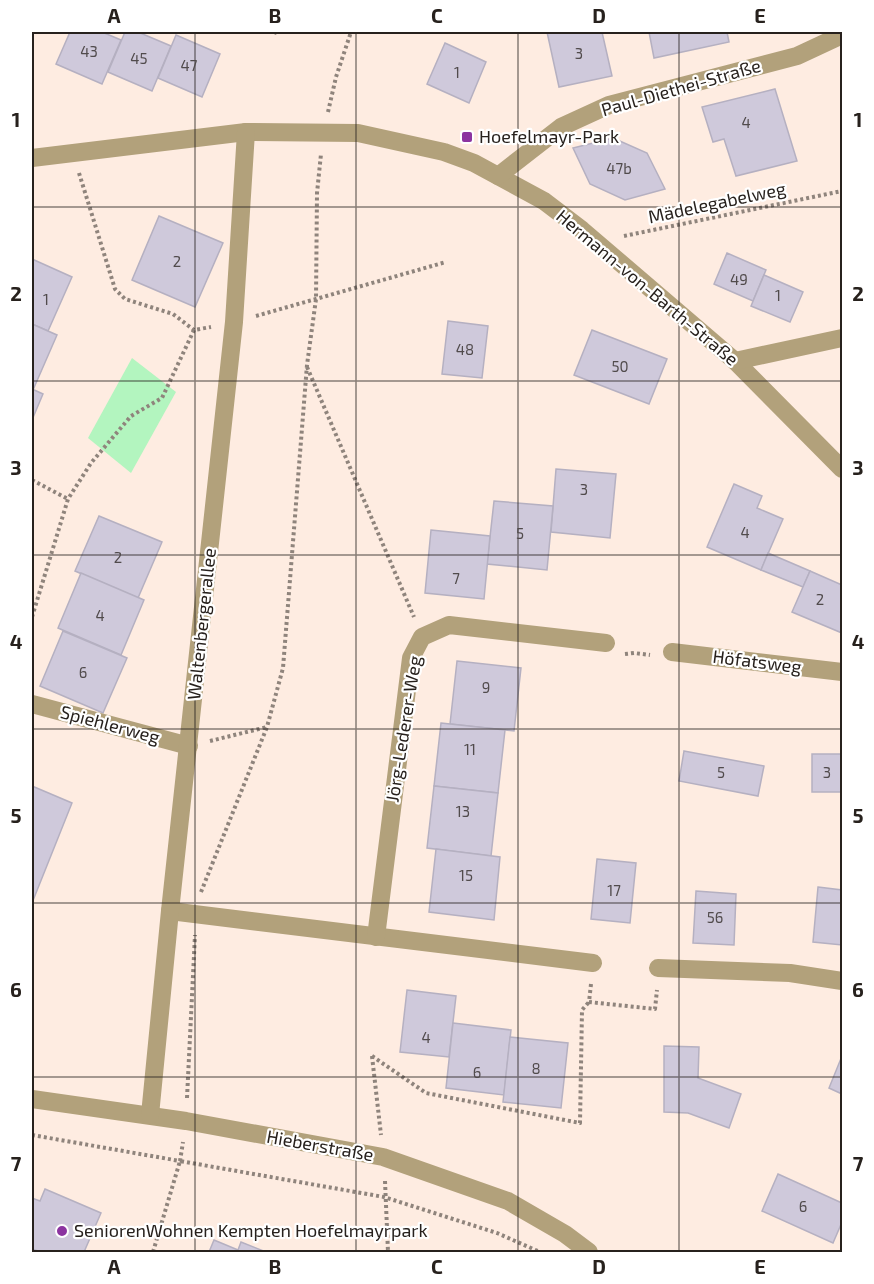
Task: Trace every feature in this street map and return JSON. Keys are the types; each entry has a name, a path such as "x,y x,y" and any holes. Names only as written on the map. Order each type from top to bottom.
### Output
{"street":[{"name":"Paul-Diethei-Straße","path":"498,176 561,127 609,105 796,56 843,35"},
{"name":"Hermann-von-Barth-Straße","path":"32,158 246,132 324,131 358,133 444,152 474,163 544,201 597,242 735,361 843,469"},
{"name":"Waltenbergerallee","path":"150,1115 234,322 246,132"},
{"path":"735,361 843,338"},
{"name":"Jörg-Lederer-Weg","path":"376,937 411,658 422,637 449,625 606,643"},
{"name":"Höfatsweg","path":"672,652 843,672"},
{"name":"Spiehlerweg","path":"32,704 189,746"},
{"path":"170,911 593,963"},
{"path":"658,968 790,973 843,981"},
{"name":"Hieberstraße","path":"32,1099 150,1115 383,1157 508,1201 566,1234 589,1252"}],"path":[{"path":"153,1252 180,1161 186,1121 195,915 200,894 267,727 283,668 306,365 316,299 317,193 324,131 336,77 351,32"},
{"path":"73,153 115,289 125,299 173,314 194,330 234,322 446,262"},
{"name":"Mädelegabelweg","path":"597,242 843,190"},
{"path":"32,617 68,499 91,463 131,416 162,398 194,330"},
{"path":"306,365 422,637"},
{"path":"32,480 68,499"},
{"path":"189,746 267,727"},
{"path":"388,1252 385,1180 372,1056 426,1093 580,1123 582,1010 589,1002 593,963"},
{"path":"589,1002 655,1009 658,968"},
{"path":"32,1135 384,1197 497,1233 540,1252"}],"green space":[{"path":"132,358 176,392 131,473 88,438"}],"building":[{"path":"70,32 102,32 121,40 102,84 56,64"},
{"path":"125,32 138,32 171,46 152,91 108,72"},
{"path":"547,32 602,32 612,76 559,87"},
{"path":"649,32 727,32 729,42 654,58"},
{"path":"176,35 220,54 202,97 158,78"},
{"path":"445,43 486,62 469,103 427,84"},
{"path":"775,89 797,161 736,176 724,139 713,142 702,107"},
{"path":"613,138 647,153 665,189 625,200 590,184 573,148"},
{"path":"159,216 223,243 195,307 132,280"},
{"path":"727,253 766,270 753,301 714,284"},
{"path":"32,259 72,277 48,331 32,324"},
{"path":"764,275 803,292 790,322 751,306"},
{"path":"448,321 488,326 482,378 442,374"},
{"path":"32,324 57,335 33,390 32,389"},
{"path":"592,330 667,359 649,404 574,375"},
{"path":"32,389 43,394 32,420"},
{"path":"556,469 616,474 610,538 551,532"},
{"path":"734,484 762,496 757,508 783,519 761,570 707,547"},
{"path":"494,501 553,506 547,570 487,564"},
{"path":"99,516 162,542 138,598 75,571"},
{"path":"431,530 490,536 484,599 425,593"},
{"path":"768,553 810,571 803,587 761,570"},
{"path":"810,571 842,585 842,633 792,612"},
{"path":"81,573 144,600 121,655 58,628"},
{"path":"63,631 127,658 103,713 40,686"},
{"path":"457,661 521,668 514,731 450,724"},
{"path":"441,723 505,730 498,793 434,786"},
{"path":"684,751 764,766 758,796 679,781"},
{"path":"812,754 842,754 842,792 812,792"},
{"path":"32,786 72,803 32,903"},
{"path":"434,786 498,793 491,856 427,848"},
{"path":"436,849 500,857 494,920 429,912"},
{"path":"597,859 636,863 630,923 591,919"},
{"path":"818,887 842,890 842,945 813,942"},
{"path":"696,891 736,894 734,945 693,943"},
{"path":"407,990 456,996 449,1057 400,1052"},
{"path":"453,1023 511,1030 504,1095 446,1088"},
{"path":"510,1037 568,1043 561,1108 503,1102"},
{"path":"664,1046 699,1047 698,1078 741,1094 729,1128 688,1113 664,1112"},
{"path":"842,1056 842,1094 829,1088"},
{"path":"778,1174 842,1203 842,1222 833,1243 762,1211"},
{"name":"SeniorenWohnen Kempten Hoefelmayrpark","path":"45,1189 101,1213 84,1252 41,1252 32,1249 32,1198 40,1201"},
{"path":"214,1240 238,1250 241,1242 266,1252 209,1252"}],"place":[{"name":"Hoefelmayr-Park","path":"467,137"},
{"name":"SeniorenWohnen Kempten Hoefelmayrpark","path":"62,1231"}]}
